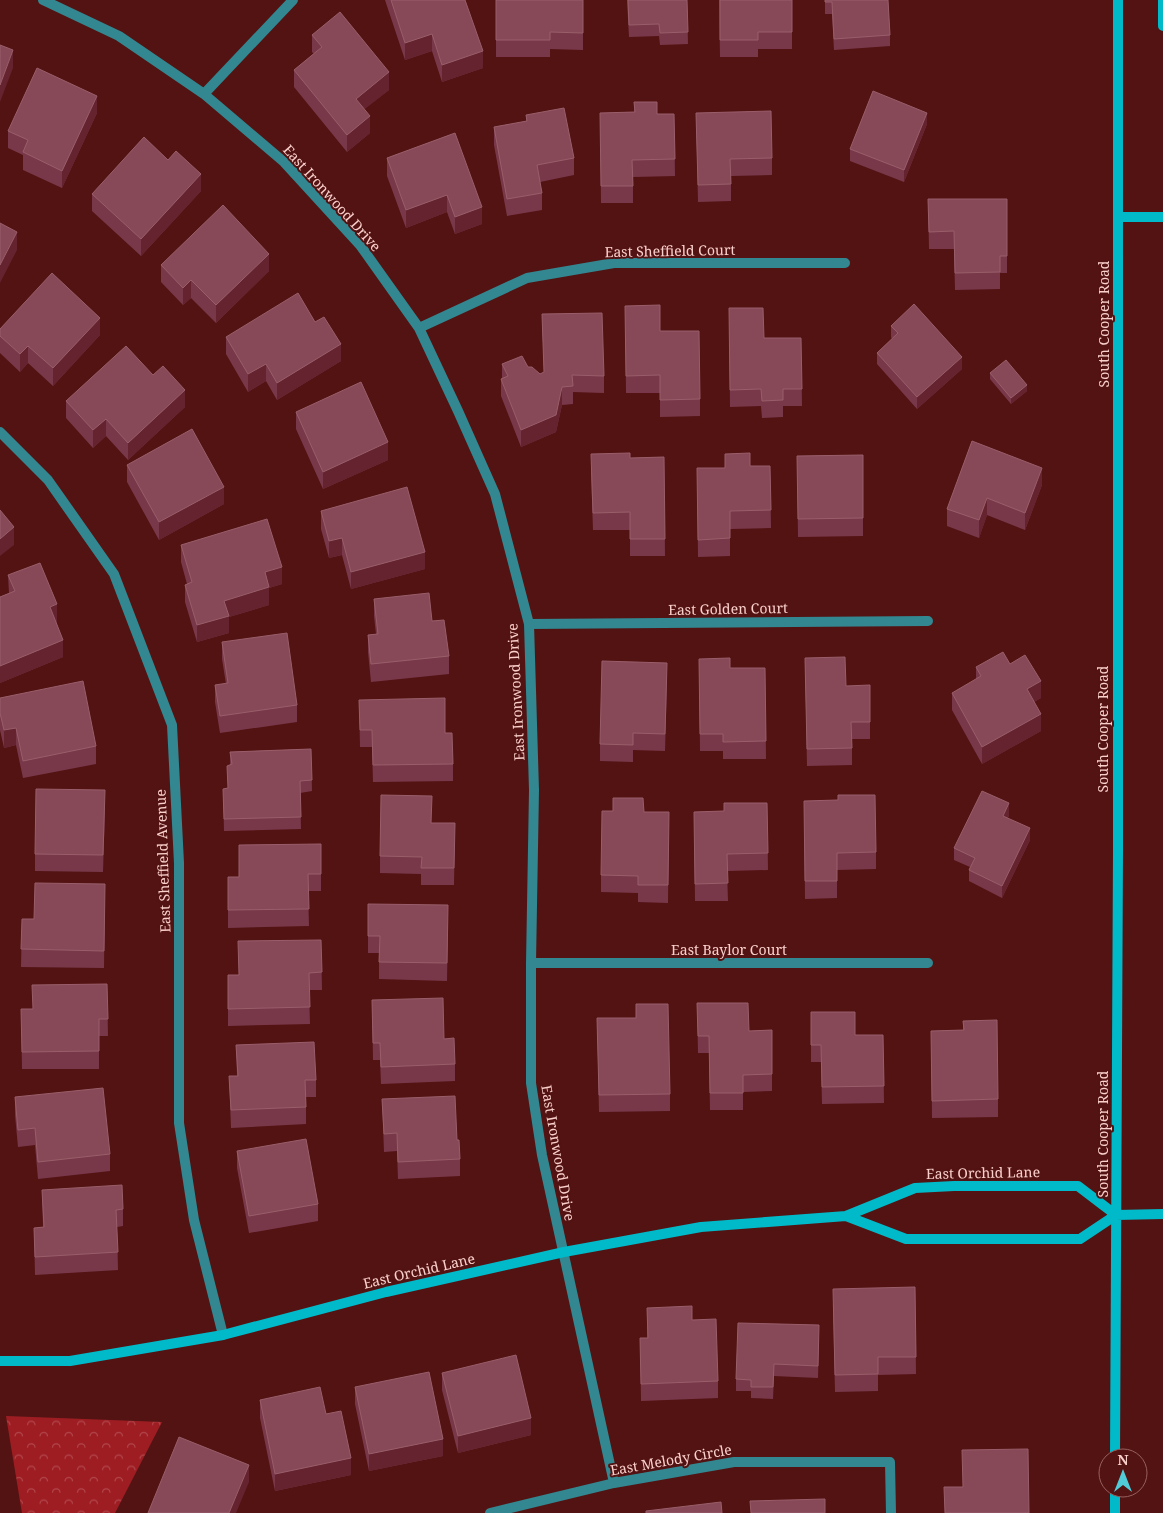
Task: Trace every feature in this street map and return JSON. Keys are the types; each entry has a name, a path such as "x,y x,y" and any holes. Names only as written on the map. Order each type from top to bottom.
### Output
{"main road":[{"name":"South Cooper Road","path":"1115,1448 1118,0"},
{"path":"1163,0 1163,26"},
{"path":"1118,218 1163,216"},
{"name":"East Orchid Lane","path":"0,1361 70,1361 223,1336 386,1292 564,1252 701,1227 846,1216 915,1188 954,1186 1078,1186 1116,1215 1080,1239 906,1239 846,1216"},
{"path":"1116,1215 1163,1214"},
{"path":"1115,1498 1115,1513"}],"street":[{"name":"East Ironwood Drive","path":"43,0 119,36 204,94 284,162 360,245 419,328 495,494 529,624 534,790 531,1083 542,1155 614,1484"},
{"path":"204,94 293,0"},
{"name":"East Sheffield Court","path":"419,328 527,278 614,263 845,263"},
{"name":"East Sheffield Avenue","path":"0,432 48,480 114,574 172,725 179,863 179,1122 194,1220 223,1336"},
{"name":"East Golden Court","path":"529,624 928,621"},
{"name":"East Baylor Court","path":"531,964 928,964"},
{"name":"East Melody Circle","path":"490,1513 614,1484 734,1462 890,1462 891,1513"}],"green space":[{"path":"6,1416 162,1422 115,1513 22,1513"}],"building":[{"path":"391,0 465,0 483,51 442,65 432,34 405,43"},
{"path":"496,0 583,0 583,33 550,32 550,40 496,40"},
{"path":"628,0 687,0 688,32 660,33 659,24 629,25"},
{"path":"720,0 792,0 792,32 758,32 758,40 720,40"},
{"path":"825,0 888,0 890,35 834,39 832,2 825,2"},
{"path":"340,12 389,72 356,99 370,116 347,135 294,70 322,47 312,35"},
{"path":"0,45 13,50 0,85"},
{"path":"37,68 97,96 62,171 23,152 28,140 8,131"},
{"path":"873,91 927,113 904,170 850,149"},
{"path":"634,102 657,102 657,114 674,114 675,159 632,160 633,186 601,186 600,113 635,112"},
{"path":"564,108 574,158 537,165 542,193 507,199 494,127 527,121 526,115"},
{"path":"771,111 772,158 730,159 731,184 698,185 696,113"},
{"path":"455,133 482,207 455,217 447,195 406,210 387,158"},
{"path":"144,137 168,160 176,151 201,174 141,239 92,194"},
{"path":"928,199 1007,199 1007,256 1000,256 1000,272 955,273 954,231 929,232"},
{"path":"223,205 269,254 216,305 191,280 183,288 161,265"},
{"path":"0,223 17,232 0,265"},
{"path":"52,273 100,318 53,368 28,346 20,354 0,336 0,329"},
{"path":"298,293 315,322 324,317 341,344 277,383 266,364 248,374 226,337"},
{"path":"914,304 962,357 917,397 877,353 898,333 891,326"},
{"path":"660,305 660,331 699,331 700,399 660,400 660,375 626,376 625,306"},
{"path":"729,308 763,308 764,338 801,338 802,389 783,389 783,400 762,401 761,389 730,390"},
{"path":"602,313 604,376 572,375 573,386 562,387 556,415 521,430 501,379 508,376 502,364 522,356 528,367 532,367 540,374 544,372 542,314"},
{"path":"126,346 153,375 163,366 185,390 128,443 106,419 93,430 66,401"},
{"path":"1006,360 1027,385 1011,398 990,373"},
{"path":"361,382 388,442 323,472 296,412"},
{"path":"192,429 224,487 159,522 127,465"},
{"path":"972,441 1042,468 1025,513 987,498 979,520 947,509"},
{"path":"630,453 630,458 664,457 665,539 630,539 630,512 593,513 591,454"},
{"path":"750,453 750,466 770,466 771,510 730,511 730,538 698,540 697,468 725,468 725,454"},
{"path":"863,455 863,518 798,519 797,456"},
{"path":"407,487 425,552 351,572 342,538 329,541 321,511"},
{"path":"0,510 14,527 0,539"},
{"path":"267,519 282,567 265,572 269,587 224,601 229,616 197,625 185,585 192,582 181,545"},
{"path":"40,563 57,604 50,607 63,640 0,666 0,597 15,591 8,575"},
{"path":"429,593 432,621 444,620 449,656 371,664 368,635 378,634 374,599"},
{"path":"287,633 297,705 220,716 215,685 228,683 222,642"},
{"path":"1003,652 1010,664 1025,655 1041,681 1027,689 1041,714 982,747 952,693 981,676 976,667"},
{"path":"845,657 846,686 870,685 870,722 851,722 852,748 807,749 805,658"},
{"path":"730,658 730,668 765,668 766,741 723,742 723,734 700,734 699,659"},
{"path":"602,661 667,663 665,734 633,733 633,745 600,744"},
{"path":"83,681 96,746 23,761 16,728 4,730 0,713 0,698"},
{"path":"445,698 445,733 452,733 453,764 373,765 372,730 360,730 359,700"},
{"path":"311,749 312,780 300,781 301,817 224,819 223,789 228,788 227,766 232,764 230,752"},
{"path":"36,789 105,790 103,855 35,854"},
{"path":"982,791 1009,803 1003,816 1030,828 1002,886 969,870 975,858 954,848"},
{"path":"381,795 432,796 431,823 455,823 454,868 421,868 422,857 380,856"},
{"path":"838,795 875,795 876,852 837,853 837,881 805,881 804,801 838,800"},
{"path":"613,798 643,798 644,812 669,812 668,885 638,885 638,876 601,875 602,811 613,811"},
{"path":"724,803 767,803 768,853 727,854 728,883 695,884 694,812 724,811"},
{"path":"321,844 321,874 308,874 309,909 228,910 228,877 239,877 239,845"},
{"path":"35,883 105,884 104,951 21,949 22,919 34,919"},
{"path":"368,904 448,905 447,963 379,962 380,936 368,936"},
{"path":"321,940 322,972 309,973 310,1007 228,1009 228,975 239,975 238,941"},
{"path":"107,984 108,1019 99,1019 99,1051 22,1052 21,1009 33,1009 32,985"},
{"path":"443,998 444,1039 454,1038 455,1064 381,1067 380,1043 373,1043 372,1000"},
{"path":"697,1003 748,1003 749,1031 772,1030 772,1074 743,1075 743,1093 710,1093 709,1036 698,1036"},
{"path":"636,1004 668,1004 670,1094 599,1095 597,1018 636,1018"},
{"path":"811,1012 855,1012 855,1035 883,1035 884,1086 822,1087 821,1045 811,1045"},
{"path":"997,1020 998,1099 932,1101 931,1031 964,1030 963,1021"},
{"path":"314,1042 316,1080 305,1080 306,1107 231,1110 229,1076 238,1076 236,1045"},
{"path":"103,1088 110,1154 38,1162 35,1128 18,1130 15,1097"},
{"path":"455,1096 460,1159 398,1162 397,1133 384,1134 382,1099"},
{"path":"306,1139 318,1204 249,1216 237,1151"},
{"path":"122,1185 123,1209 116,1210 118,1252 35,1257 34,1228 44,1227 42,1190"},
{"path":"915,1287 916,1357 878,1357 878,1374 835,1375 833,1289"},
{"path":"692,1306 692,1320 716,1319 718,1381 641,1384 640,1338 648,1338 647,1308"},
{"path":"738,1323 819,1325 818,1366 774,1364 773,1387 751,1387 751,1380 736,1379"},
{"path":"516,1355 531,1418 458,1436 442,1373"},
{"path":"429,1372 443,1439 369,1454 355,1387"},
{"path":"320,1387 326,1414 341,1411 351,1458 275,1474 260,1400"},
{"path":"179,1437 249,1465 229,1513 148,1513"},
{"path":"1028,1449 1029,1513 945,1513 944,1487 963,1487 962,1450"},
{"path":"825,1499 825,1513 751,1513 750,1501"},
{"path":"721,1502 722,1513 646,1513 646,1511"}]}
